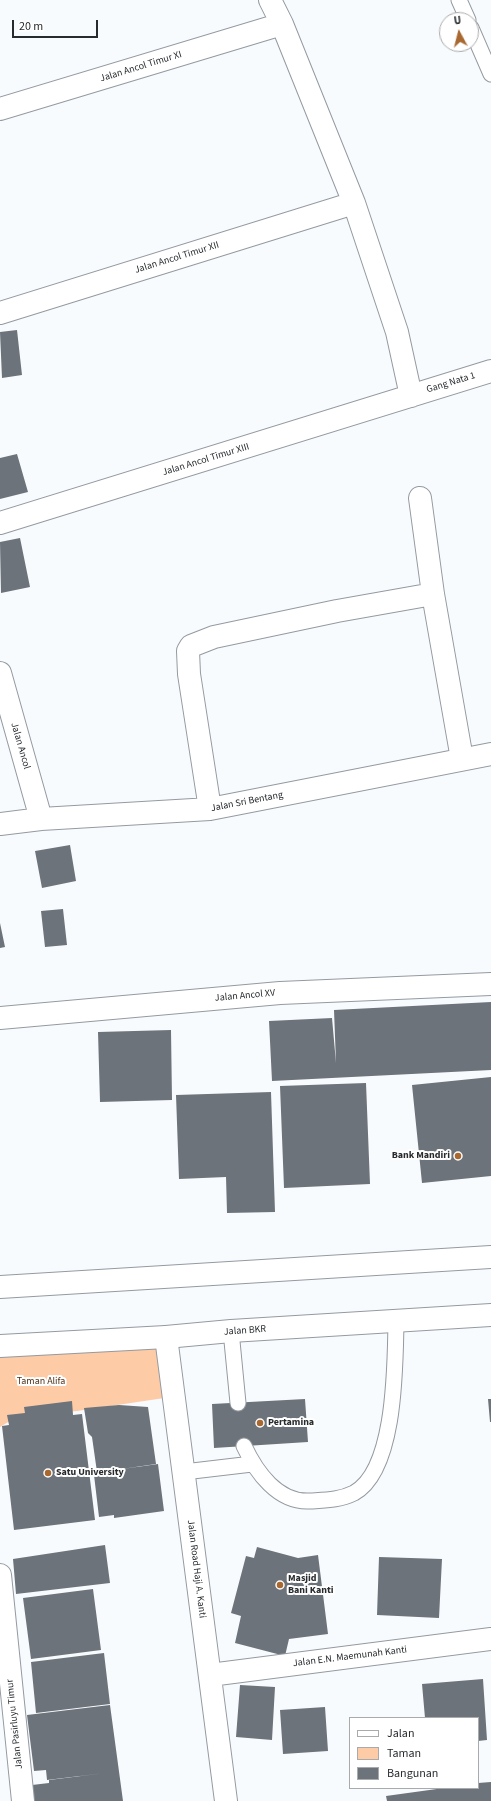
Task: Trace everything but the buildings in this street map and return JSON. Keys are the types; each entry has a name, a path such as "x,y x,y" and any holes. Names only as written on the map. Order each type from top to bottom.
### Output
{"street":[{"path":"270,0 282,24 354,203 397,332 411,396"},
{"name":"Jalan Ancol Timur XI","path":"0,109 282,24"},
{"name":"Jalan Ancol Timur XII","path":"0,313 354,203"},
{"name":"Gang Nata 1","path":"411,396 491,371"},
{"name":"Jalan Ancol Timur XIII","path":"0,523 411,396"},
{"path":"420,498 433,594 462,759"},
{"path":"210,810 189,674 188,651 191,646 214,637 329,612 433,594"},
{"name":"Jalan Ancol","path":"0,673 41,819"},
{"name":"Jalan Sri Bentang","path":"0,824 41,819 210,810 491,754"},
{"name":"Jalan Ancol XV","path":"0,1018 280,993 491,984"},
{"path":"0,1287 491,1257"},
{"name":"Jalan BKR","path":"0,1346 166,1337 231,1331 491,1315"},
{"name":"Jalan Road Haji A. Kanti","path":"166,1337 226,1801"},
{"name":"Jalan Pasirluyu Timur","path":"0,1575 1,1604 23,1801"},
{"name":"Jalan E.N. Maemunah Kanti","path":"210,1675 491,1639"}],"lane":[{"path":"459,0 464,12"},
{"path":"479,46 491,74"},
{"path":"244,1446 252,1464 264,1479 284,1496 306,1501 338,1499 355,1492 370,1478 384,1450 391,1416 396,1322"},
{"path":"231,1331 238,1402"},
{"path":"184,1472 252,1464"}],"green space":[{"name":"Taman Alifa","path":"162,1340 171,1397 77,1411 18,1416 0,1427 0,1352"}],"place":[{"name":"Bank Mandiri","path":"458,1156"},
{"name":"Pertamina","path":"260,1423"},
{"name":"Satu University","path":"48,1473"},
{"name":"Masjid Bani Kanti","path":"280,1585"}]}
